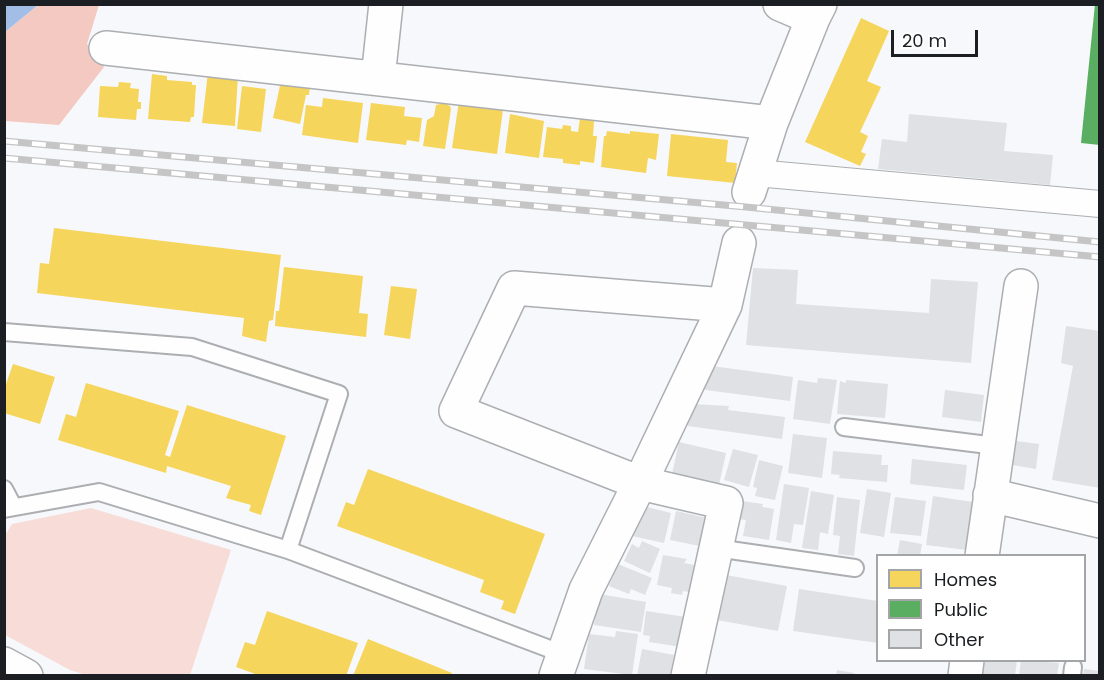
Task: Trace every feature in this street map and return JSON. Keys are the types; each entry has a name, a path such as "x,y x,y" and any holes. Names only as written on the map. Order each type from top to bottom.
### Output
{"street":[{"path":"378,78 386,4"},
{"path":"780,4 817,11 771,123 753,183 1100,204"},
{"path":"106,48 771,123"},
{"path":"559,665 586,590 640,483 724,305 739,243"},
{"path":"982,554 1020,286"},
{"path":"688,675 726,502 640,483 456,411 514,288 724,305"},
{"path":"990,495 1100,521"},
{"path":"4,664 26,675"}],"lane":[{"path":"4,332 192,347 339,394 288,550"},
{"path":"844,427 996,446"},
{"path":"4,489 9,508 99,492 288,550 559,665"},
{"path":"716,548 855,568"}],"shaded area":[{"path":"38,5 99,5 87,44 104,67 59,125 5,121 5,32"},
{"path":"91,508 231,550 190,675 86,675 70,670 5,635 5,535 12,524"}],"water":[{"path":"5,4 38,4 38,5 5,32"}],"building: Homes":[{"path":"861,18 889,31 867,81 881,87 860,132 868,136 861,152 866,154 860,166 805,142"},
{"path":"208,72 238,75 235,126 202,123"},
{"path":"152,74 167,76 167,80 192,82 192,85 196,85 194,117 191,117 190,122 148,119"},
{"path":"281,81 310,86 300,124 273,118"},
{"path":"119,82 131,83 130,88 139,89 138,102 141,102 141,109 137,109 136,120 98,117 100,86 118,87"},
{"path":"242,86 266,89 261,132 237,129"},
{"path":"323,98 363,103 358,143 302,135 306,105 322,107"},
{"path":"459,101 472,106 503,110 497,154 452,148"},
{"path":"371,103 405,107 404,116 422,118 419,142 407,140 406,145 366,140"},
{"path":"444,103 451,109 445,149 423,146 427,120 434,116 436,105"},
{"path":"510,114 544,121 539,158 505,153"},
{"path":"580,118 594,121 593,136 597,136 594,163 580,161 580,165 563,163 563,159 543,157 547,127 562,129 563,125 571,126 571,131 578,132"},
{"path":"607,131 659,134 656,160 648,158 646,173 601,167 604,136"},
{"path":"671,134 728,140 726,162 737,163 735,183 667,176"},
{"path":"54,228 281,255 273,320 269,321 266,342 242,336 244,318 37,293 40,263 49,264"},
{"path":"284,267 363,276 359,313 368,314 366,337 275,326"},
{"path":"391,286 417,289 410,339 384,335"},
{"path":"13,364 55,377 40,424 4,413 4,390"},
{"path":"86,383 179,411 165,455 170,457 187,405 286,436 261,515 249,511 251,505 226,498 231,486 167,466 166,473 58,440 66,414 76,417"},
{"path":"368,469 545,534 515,614 501,609 504,601 480,592 484,580 337,526 346,502 354,505"},
{"path":"267,611 358,643 346,676 261,676 236,667 245,642 255,645"},
{"path":"368,639 452,673 451,676 353,676"}],"building: Public":[{"path":"1095,4 1100,4 1100,145 1081,143"}],"building: Other":[{"path":"909,114 1007,123 1004,151 1053,155 1050,185 878,169 882,139 907,142"},
{"path":"753,268 798,270 796,304 929,313 931,279 978,282 971,363 746,345"},
{"path":"1066,326 1100,331 1100,488 1052,480 1073,366 1061,363"},
{"path":"712,366 793,377 790,401 698,389 702,374 710,375"},
{"path":"818,378 837,380 830,424 793,419 798,380 817,383"},
{"path":"846,380 888,384 885,418 837,414 840,381 846,383"},
{"path":"945,390 984,395 981,422 942,417"},
{"path":"691,404 729,406 728,410 785,417 782,439 688,426"},
{"path":"793,434 827,438 822,478 788,473"},
{"path":"1009,440 1039,444 1036,469 1006,464"},
{"path":"679,442 726,453 719,485 672,474"},
{"path":"733,449 758,455 749,487 724,480"},
{"path":"833,451 882,455 881,465 888,465 887,482 839,478 840,475 831,474"},
{"path":"912,459 967,465 964,490 910,484"},
{"path":"759,460 783,466 775,500 755,496 757,488 753,487"},
{"path":"784,484 809,488 803,525 794,524 791,543 776,540"},
{"path":"867,489 891,493 884,537 860,533"},
{"path":"811,491 834,495 828,534 820,532 818,550 802,548"},
{"path":"933,496 973,502 967,550 926,545"},
{"path":"837,497 860,500 854,556 838,554 840,536 833,535"},
{"path":"895,497 926,501 921,536 890,533"},
{"path":"742,501 763,504 762,507 774,509 769,540 743,536 746,520 739,519"},
{"path":"639,505 671,513 664,543 632,536"},
{"path":"676,511 711,519 705,547 670,540"},
{"path":"900,540 922,544 920,554 897,554"},
{"path":"642,541 660,549 650,573 624,561 632,544 639,548"},
{"path":"663,555 687,559 684,563 699,566 694,593 683,591 682,595 671,593 672,588 657,585"},
{"path":"618,564 652,578 645,595 631,589 629,594 609,586"},
{"path":"726,575 787,586 778,631 717,620"},
{"path":"799,589 876,601 876,643 793,631"},
{"path":"599,594 646,602 641,632 594,625"},
{"path":"646,611 686,617 682,647 649,642 650,636 643,635"},
{"path":"616,631 638,634 632,675 584,669 589,634 615,637"},
{"path":"642,649 674,655 670,676 637,676"},
{"path":"983,662 1017,662 1015,676 981,676"},
{"path":"1021,662 1059,663 1057,676 1019,676"},
{"path":"1084,669 1100,671 1100,676 1083,676"},
{"path":"837,670 854,673 855,676 836,676"}],"railway":[{"path":"4,141 746,207 1100,242"},
{"path":"4,158 1100,257"}]}
